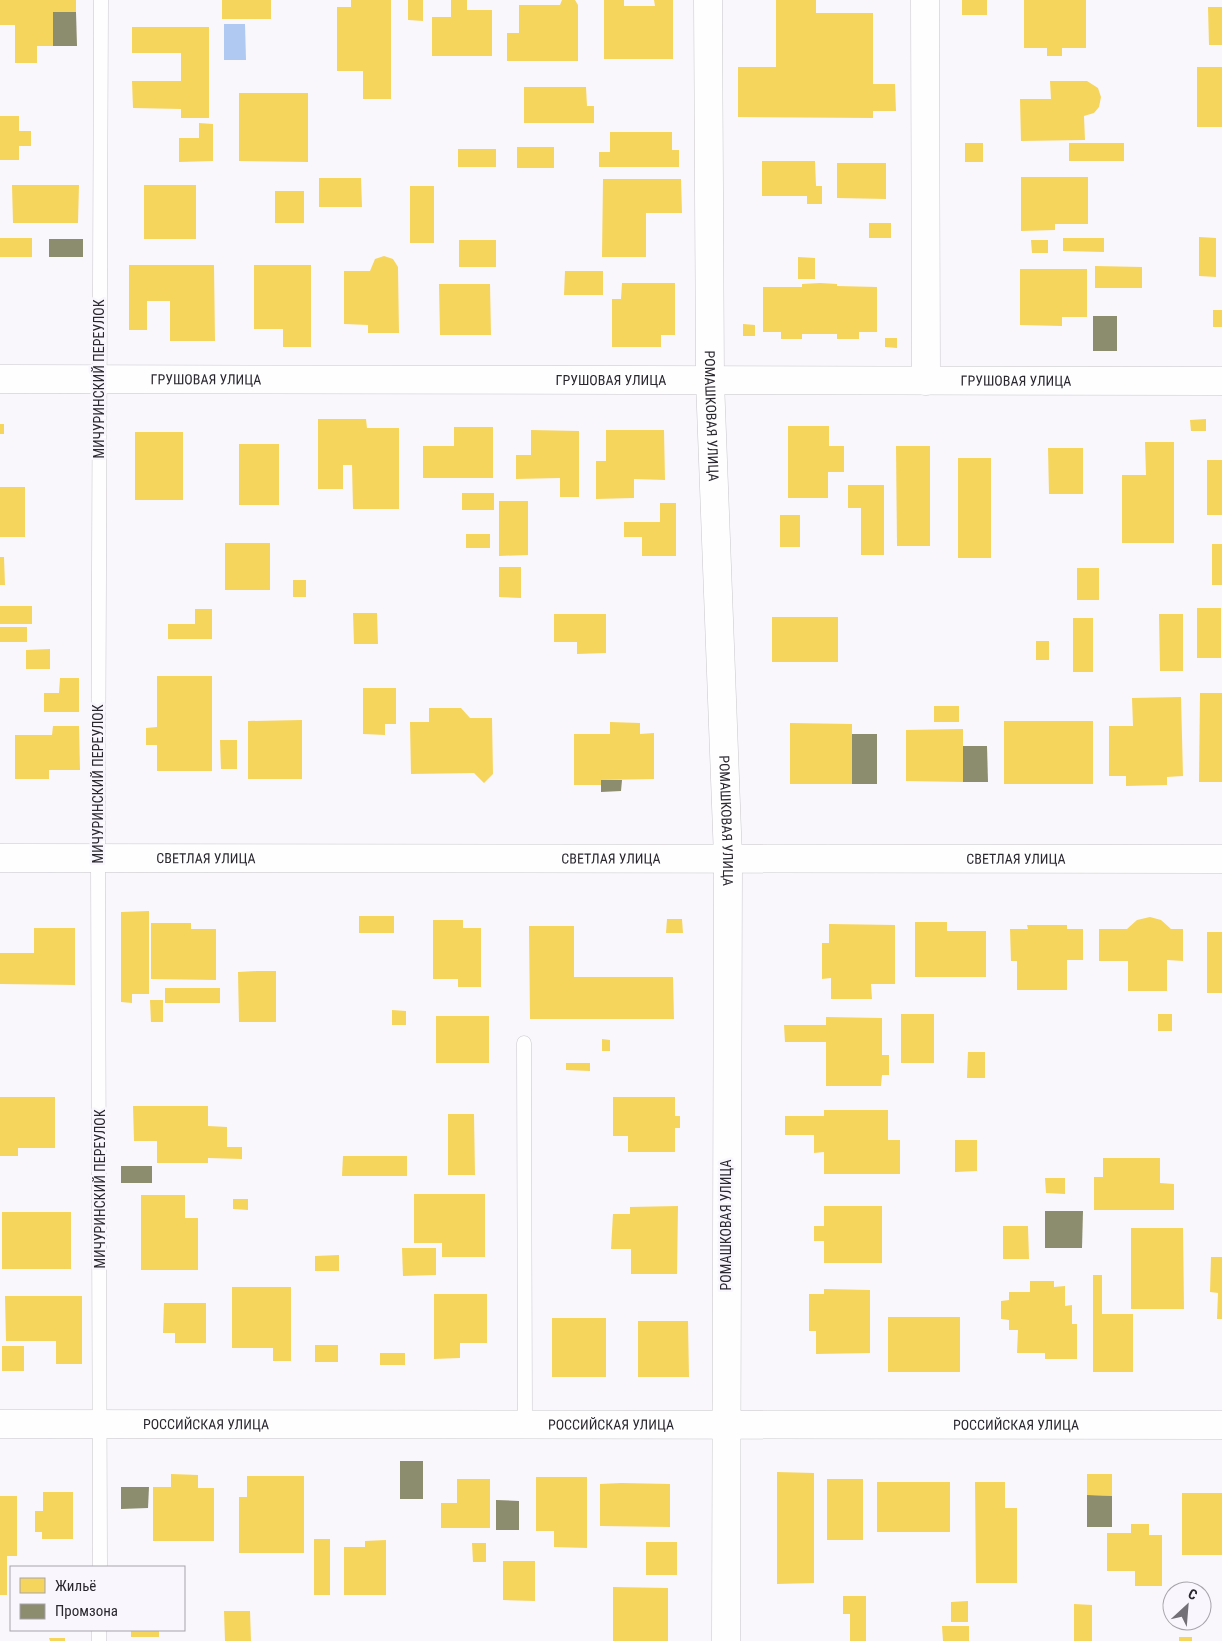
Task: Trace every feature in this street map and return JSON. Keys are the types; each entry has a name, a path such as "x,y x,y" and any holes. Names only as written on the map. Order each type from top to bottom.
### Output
{"street":[{"name":"РОМАШКОВАЯ УЛИЦА","path":"708,0 710,381 728,858 725,1424 726,1641"},
{"path":"925,0 926,381"},
{"name":"ГРУШОВАЯ УЛИЦА","path":"0,379 1222,381"},
{"name":"СВЕТЛАЯ УЛИЦА","path":"0,858 1222,859"},
{"name":"РОССИЙСКАЯ УЛИЦА","path":"0,1424 1222,1425"}],"lane":[{"name":"МИЧУРИНСКИЙ ПЕРЕУЛОК","path":"100,1566 98,858 102,0"},
{"path":"524,1043 525,1424"}],"water":[{"path":"224,24 245,24 246,60 224,60"}],"building: Жильё":[{"path":"0,0 76,0 76,12 53,12 53,46 37,46 37,63 15,63 15,25 0,25"},
{"path":"222,0 271,0 271,19 222,19"},
{"path":"351,0 391,0 391,99 363,99 363,71 337,71 337,7 351,7"},
{"path":"408,0 423,0 423,21 408,20"},
{"path":"451,0 467,0 467,10 492,10 492,56 432,56 432,17 451,17"},
{"path":"562,0 575,0 578,5 578,61 507,61 507,33 519,33 519,5 560,5"},
{"path":"604,0 624,0 624,6 655,6 654,0 673,0 673,59 604,59"},
{"path":"776,0 816,0 816,13 873,13 873,84 895,84 896,111 873,111 873,118 738,117 738,67 776,67"},
{"path":"962,0 987,0 987,15 962,15"},
{"path":"1024,0 1086,0 1086,48 1062,48 1062,56 1047,56 1047,48 1024,48"},
{"path":"1208,7 1222,7 1222,45 1209,45"},
{"path":"132,27 209,27 209,118 181,118 181,109 133,108 132,81 181,81 181,53 132,53"},
{"path":"1197,67 1222,67 1222,127 1197,127"},
{"path":"1050,81 1087,81 1098,88 1101,97 1099,107 1094,113 1084,116 1085,140 1021,141 1020,99 1051,99"},
{"path":"524,87 586,87 587,106 594,106 594,123 524,123"},
{"path":"239,93 308,93 308,162 239,161"},
{"path":"0,116 19,116 19,131 31,131 31,146 19,146 19,160 0,160"},
{"path":"199,123 213,124 213,161 179,162 179,138 199,138"},
{"path":"610,132 672,132 672,150 679,150 679,167 599,167 599,152 610,152"},
{"path":"965,143 983,143 983,162 965,162"},
{"path":"1069,143 1124,143 1124,161 1069,161"},
{"path":"517,147 554,147 554,168 517,168"},
{"path":"458,149 496,149 496,167 458,167"},
{"path":"762,161 815,161 816,186 822,186 822,204 807,204 807,196 762,196"},
{"path":"837,163 886,163 886,199 837,198"},
{"path":"1021,177 1088,177 1088,224 1055,224 1055,230 1021,231"},
{"path":"319,178 361,178 362,207 319,207"},
{"path":"603,179 681,179 682,213 646,213 646,257 602,257"},
{"path":"12,185 79,185 78,223 13,223"},
{"path":"144,185 196,185 196,239 144,239"},
{"path":"410,186 434,186 434,243 410,243"},
{"path":"275,191 304,191 304,223 275,223"},
{"path":"869,223 891,223 891,238 869,238"},
{"path":"1199,237 1216,238 1216,277 1199,276"},
{"path":"0,238 32,238 32,257 0,257"},
{"path":"1063,238 1104,238 1104,252 1063,251"},
{"path":"459,240 496,240 496,267 459,267"},
{"path":"1031,240 1048,240 1048,253 1032,253"},
{"path":"384,256 393,259 398,267 399,333 368,333 368,325 344,324 344,271 370,271 375,259"},
{"path":"798,257 815,258 815,279 798,279"},
{"path":"129,265 214,265 215,341 170,341 170,301 147,301 147,330 129,330"},
{"path":"254,265 311,265 311,347 283,347 283,329 254,329"},
{"path":"1095,266 1142,267 1142,288 1095,288"},
{"path":"1020,269 1087,269 1087,317 1062,317 1062,326 1020,325"},
{"path":"565,271 603,271 603,295 564,295"},
{"path":"622,283 675,283 675,335 661,335 661,347 612,347 612,299 621,299"},
{"path":"439,284 490,284 491,335 440,335"},
{"path":"802,284 837,284 837,286 877,287 877,332 859,332 859,339 837,339 837,334 802,334 802,339 781,339 781,332 763,332 763,287 802,287"},
{"path":"1213,310 1222,310 1222,327 1213,327"},
{"path":"743,324 755,325 755,336 743,336"},
{"path":"885,338 897,338 897,348 885,347"},
{"path":"318,419 366,419 367,428 399,428 399,509 353,509 352,465 343,465 343,489 318,489"},
{"path":"1206,419 1206,431 1191,431 1190,420"},
{"path":"0,424 4,424 4,434 0,434"},
{"path":"788,426 829,426 829,446 844,446 844,472 828,472 828,498 788,498"},
{"path":"454,427 493,427 493,478 423,478 423,446 454,446"},
{"path":"531,430 579,431 579,497 560,497 560,478 516,479 516,455 531,455"},
{"path":"606,430 664,430 665,480 634,479 634,498 596,499 596,461 606,461"},
{"path":"135,432 183,432 183,500 135,500"},
{"path":"1145,442 1174,442 1174,543 1122,543 1122,475 1146,475"},
{"path":"239,444 279,444 279,505 239,505"},
{"path":"896,446 930,446 930,546 897,546"},
{"path":"1048,448 1083,448 1083,494 1049,494"},
{"path":"958,458 991,458 991,558 958,558"},
{"path":"1207,460 1222,460 1222,515 1207,515"},
{"path":"848,485 884,485 884,555 861,555 861,508 848,508"},
{"path":"0,487 25,487 25,537 0,537"},
{"path":"462,493 494,493 494,510 462,510"},
{"path":"499,501 528,501 528,555 499,556"},
{"path":"660,503 676,503 676,556 642,556 642,537 624,537 624,522 660,522"},
{"path":"780,515 800,515 800,547 780,547"},
{"path":"466,534 490,534 490,548 466,548"},
{"path":"225,543 270,543 270,590 225,590"},
{"path":"1212,544 1222,544 1222,585 1212,585"},
{"path":"0,557 4,557 5,585 0,585"},
{"path":"499,567 521,567 521,598 499,597"},
{"path":"1077,568 1099,568 1099,600 1077,600"},
{"path":"293,580 306,580 306,597 293,597"},
{"path":"0,606 32,606 32,624 0,624"},
{"path":"1197,608 1221,608 1221,658 1197,658"},
{"path":"195,609 212,609 212,639 168,639 168,624 195,624"},
{"path":"353,613 377,613 378,644 354,644"},
{"path":"554,614 606,614 606,653 577,654 577,642 554,642"},
{"path":"1159,614 1183,614 1183,671 1160,671"},
{"path":"772,617 838,617 838,662 772,662"},
{"path":"1073,618 1093,618 1093,672 1073,672"},
{"path":"0,627 27,627 27,642 0,642"},
{"path":"1036,641 1049,641 1049,660 1036,660"},
{"path":"50,649 50,669 26,669 26,650"},
{"path":"157,676 212,676 212,771 157,771 157,745 146,745 146,728 157,727"},
{"path":"60,678 79,678 79,712 44,712 44,693 59,693"},
{"path":"363,688 396,688 396,724 385,724 385,735 363,734"},
{"path":"1200,693 1222,693 1222,782 1199,782"},
{"path":"1181,697 1183,776 1167,777 1167,785 1126,786 1126,776 1109,776 1109,726 1133,726 1132,698"},
{"path":"934,706 959,706 959,722 934,722"},
{"path":"429,708 461,708 470,718 492,718 493,774 484,783 474,773 411,774 410,722 429,722"},
{"path":"302,720 302,779 248,779 248,721"},
{"path":"1004,721 1093,721 1093,784 1004,784"},
{"path":"610,722 640,723 640,734 654,733 654,779 602,780 602,785 574,785 574,734 610,734"},
{"path":"790,723 852,724 852,784 790,784"},
{"path":"53,726 79,726 80,770 49,770 49,779 15,779 15,735 52,735"},
{"path":"963,729 963,782 906,781 906,730"},
{"path":"220,740 237,740 237,769 221,769"},
{"path":"149,911 149,994 132,994 132,1003 121,1002 121,912"},
{"path":"359,916 394,916 394,933 359,933"},
{"path":"1150,917 1161,920 1171,929 1183,929 1183,961 1167,960 1167,991 1128,991 1128,961 1099,961 1099,929 1127,929 1137,920"},
{"path":"667,919 682,919 683,933 666,933"},
{"path":"433,920 463,920 463,928 481,928 481,987 458,987 458,979 433,979"},
{"path":"915,922 947,922 947,931 986,931 986,977 915,977"},
{"path":"151,923 191,923 191,929 216,929 216,980 151,979"},
{"path":"829,924 895,925 895,984 871,984 872,999 831,999 831,978 822,979 822,943 829,943"},
{"path":"1027,925 1067,925 1067,929 1083,929 1083,960 1067,960 1067,990 1017,990 1017,961 1011,961 1010,929 1028,929"},
{"path":"529,926 574,926 574,977 673,977 674,1019 530,1019"},
{"path":"34,928 75,928 75,985 0,984 0,953 34,953"},
{"path":"1207,932 1222,932 1222,993 1207,993"},
{"path":"276,971 276,1022 239,1022 238,972"},
{"path":"165,988 220,988 220,1003 165,1003"},
{"path":"150,1000 163,1000 163,1022 151,1022"},
{"path":"392,1010 406,1011 406,1025 392,1025"},
{"path":"901,1014 934,1014 934,1063 901,1063"},
{"path":"1158,1014 1172,1014 1172,1031 1158,1031"},
{"path":"436,1016 489,1016 489,1063 436,1063"},
{"path":"826,1017 882,1018 882,1055 889,1055 889,1075 882,1075 881,1086 826,1086 826,1042 785,1042 784,1025 826,1025"},
{"path":"602,1039 610,1040 610,1051 602,1051"},
{"path":"968,1052 985,1052 985,1078 967,1078"},
{"path":"566,1063 590,1063 590,1071 566,1070"},
{"path":"0,1097 55,1097 55,1148 18,1148 18,1156 0,1156"},
{"path":"613,1097 675,1097 675,1116 680,1116 680,1128 675,1128 675,1152 628,1152 628,1136 613,1136"},
{"path":"133,1106 208,1106 208,1126 227,1127 227,1147 242,1147 242,1159 208,1158 208,1163 157,1163 157,1141 134,1141"},
{"path":"824,1110 888,1110 888,1140 900,1140 900,1174 824,1174 824,1152 814,1153 814,1135 785,1135 785,1116 824,1116"},
{"path":"448,1114 474,1114 475,1175 448,1175"},
{"path":"955,1140 977,1140 977,1171 955,1172"},
{"path":"343,1156 407,1156 407,1176 342,1176"},
{"path":"1103,1158 1160,1158 1160,1183 1174,1184 1174,1210 1094,1210 1094,1177 1103,1177"},
{"path":"1045,1178 1065,1178 1065,1194 1046,1193"},
{"path":"414,1194 485,1194 485,1257 442,1257 442,1243 414,1243"},
{"path":"141,1195 185,1195 185,1218 198,1218 198,1270 141,1270"},
{"path":"233,1199 248,1199 248,1210 233,1209"},
{"path":"678,1206 677,1274 631,1274 631,1249 611,1249 613,1214 630,1214 630,1207"},
{"path":"824,1206 882,1206 882,1263 824,1263 824,1241 814,1241 814,1226 824,1226"},
{"path":"2,1212 71,1212 71,1269 2,1269"},
{"path":"1003,1226 1028,1226 1029,1259 1003,1259"},
{"path":"1131,1228 1183,1228 1184,1309 1131,1309"},
{"path":"402,1248 436,1248 436,1275 403,1276"},
{"path":"339,1255 339,1271 315,1271 315,1256"},
{"path":"1211,1257 1222,1257 1222,1319 1217,1319 1218,1293 1210,1292"},
{"path":"1093,1275 1102,1275 1102,1314 1133,1314 1133,1372 1093,1372"},
{"path":"1030,1281 1054,1281 1054,1287 1065,1286 1065,1306 1072,1305 1072,1324 1077,1324 1077,1359 1045,1359 1045,1353 1017,1353 1018,1330 1009,1330 1009,1320 1001,1319 1001,1301 1009,1300 1009,1292 1030,1292"},
{"path":"232,1287 291,1287 291,1361 273,1361 273,1348 232,1348"},
{"path":"824,1289 870,1290 870,1353 816,1354 816,1331 809,1331 809,1294 824,1294"},
{"path":"434,1294 487,1294 487,1343 460,1343 460,1358 434,1359"},
{"path":"5,1296 82,1296 82,1364 56,1364 56,1341 6,1341"},
{"path":"164,1303 206,1303 206,1343 175,1343 175,1333 163,1333"},
{"path":"888,1317 960,1317 960,1372 888,1372"},
{"path":"552,1318 606,1318 606,1377 552,1377"},
{"path":"638,1321 688,1321 689,1377 638,1377"},
{"path":"315,1345 338,1345 338,1362 315,1362"},
{"path":"2,1346 24,1346 24,1371 2,1371"},
{"path":"380,1353 405,1353 405,1365 380,1365"},
{"path":"777,1472 814,1473 814,1583 777,1584"},
{"path":"171,1474 198,1475 198,1488 214,1488 214,1541 153,1541 153,1487 171,1487"},
{"path":"1087,1474 1112,1474 1112,1496 1087,1495"},
{"path":"247,1476 304,1476 304,1553 239,1553 239,1497 247,1497"},
{"path":"536,1477 587,1477 587,1548 554,1547 554,1531 536,1531"},
{"path":"457,1479 490,1479 490,1528 441,1528 441,1503 457,1503"},
{"path":"827,1479 863,1479 863,1540 827,1540"},
{"path":"877,1482 950,1482 950,1532 877,1532"},
{"path":"975,1482 1005,1482 1005,1508 1017,1508 1017,1583 976,1583"},
{"path":"600,1484 670,1484 670,1527 600,1526"},
{"path":"43,1492 73,1492 73,1539 42,1539 42,1532 35,1532 35,1511 43,1511"},
{"path":"1182,1493 1222,1493 1222,1555 1182,1555"},
{"path":"0,1496 17,1496 17,1556 7,1556 7,1595 0,1595"},
{"path":"1131,1524 1149,1524 1149,1535 1162,1535 1162,1586 1135,1586 1135,1571 1107,1571 1107,1533 1131,1533"},
{"path":"314,1539 330,1539 330,1595 314,1595"},
{"path":"386,1540 386,1595 344,1595 344,1547 365,1547 365,1541"},
{"path":"646,1542 677,1542 677,1575 646,1575"},
{"path":"472,1543 486,1543 486,1562 473,1562"},
{"path":"503,1561 535,1561 535,1601 503,1600"},
{"path":"613,1587 668,1588 668,1641 613,1641"},
{"path":"843,1596 866,1596 866,1641 850,1641 850,1614 843,1614"},
{"path":"968,1601 968,1622 951,1622 951,1602"},
{"path":"1074,1604 1092,1605 1092,1641 1074,1641"},
{"path":"224,1611 250,1611 251,1641 225,1641"},
{"path":"942,1626 969,1626 969,1641 943,1641"},
{"path":"131,1631 159,1631 159,1637 131,1637"},
{"path":"1179,1637 1192,1637 1192,1641 1179,1641"},
{"path":"49,1638 65,1638 65,1641 50,1641"}],"building: Промзона":[{"path":"53,12 76,12 77,46 53,46"},
{"path":"49,239 83,239 83,257 49,257"},
{"path":"1093,316 1117,316 1117,351 1093,351"},
{"path":"852,734 877,734 877,784 852,784"},
{"path":"963,746 987,746 988,782 963,782"},
{"path":"601,780 622,780 621,791 601,792"},
{"path":"121,1166 152,1166 152,1183 121,1183"},
{"path":"1045,1211 1083,1211 1082,1248 1045,1248"},
{"path":"400,1461 423,1461 423,1499 400,1499"},
{"path":"121,1487 149,1487 148,1508 121,1509"},
{"path":"1087,1495 1112,1496 1112,1527 1087,1527"},
{"path":"496,1500 519,1501 519,1530 496,1530"}]}
